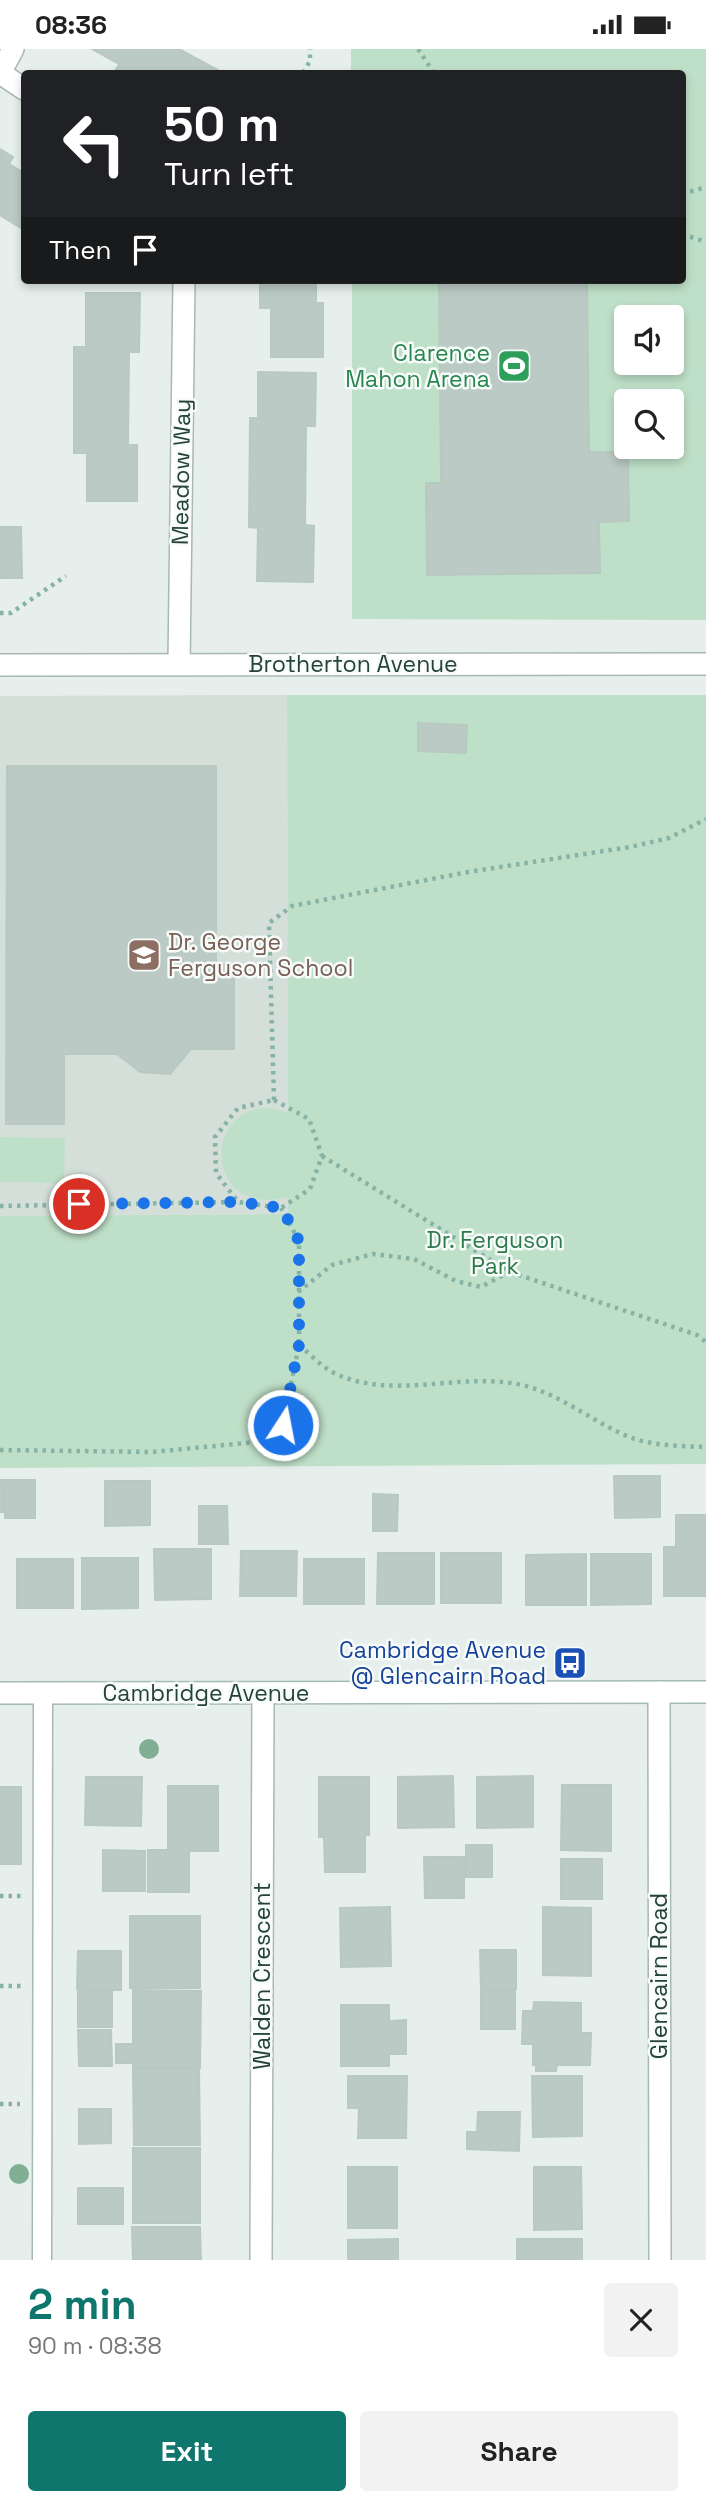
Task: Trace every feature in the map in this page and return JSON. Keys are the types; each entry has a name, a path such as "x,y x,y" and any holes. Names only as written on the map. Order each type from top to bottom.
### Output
{"street":[{"path":"13,49 0,73 21,87"},
{"name":"Meadow Way","path":"179,665 184,284"},
{"name":"Brotherton Avenue","path":"0,665 706,664"},
{"name":"Glencairn Road","path":"659,1692 660,2260"},
{"name":"Cambridge Avenue","path":"0,1693 706,1692"},
{"name":"Walden Crescent","path":"261,2260 263,1693"}],"lane":[{"path":"42,2260 43,1693"}],"path":[{"path":"305,70 310,61 310,49"},
{"path":"418,49 432,70"},
{"path":"686,193 706,187"},
{"path":"686,235 706,241"},
{"path":"0,613 11,613 65,576"},
{"path":"274,1100 269,923 292,906 468,872 630,847 669,838 706,819"},
{"path":"238,1202 216,1173 215,1137 238,1108 274,1100 309,1119 322,1156 510,1272 697,1335 706,1342"},
{"path":"0,1206 238,1202 282,1208 310,1189 322,1156"},
{"path":"0,1450 152,1452 267,1441 283,1425 299,1345 299,1241 282,1208"},
{"path":"297,1293 332,1265 373,1254 414,1259 456,1281 481,1287 510,1272"},
{"path":"299,1345 331,1371 368,1385 484,1382 522,1385 570,1405 633,1438 677,1446 706,1447"}],"shaded area":[{"name":"Dr. George Ferguson School","path":"287,695 289,1214 0,1216 0,696"}],"green space":[{"path":"351,49 706,49 706,620 352,619 352,284 686,284 686,70 351,70"},
{"name":"Dr. Ferguson Park","path":"287,695 706,695 706,1464 0,1468 0,1216 288,1214 288,1197 261,1199 242,1193 229,1180 222,1163 222,1145 229,1128 242,1115 262,1108 288,1113"},
{"path":"0,1137 65,1138 64,1183 0,1182"}],"building":[{"path":"92,49 179,49 218,70 116,70 119,64"},
{"path":"0,149 13,157 9,164 21,171 21,228 0,215"},
{"path":"260,284 316,284 316,303 323,303 323,357 271,357 271,308 260,308"},
{"name":"Clarence Mahon Arena","path":"439,284 587,284 589,452 614,452 614,459 628,459 629,521 599,522 600,573 427,575 426,483 441,483"},
{"path":"86,293 140,293 139,352 129,352 128,445 137,445 137,501 87,501 87,453 74,453 74,347 86,347"},
{"path":"258,372 316,373 315,426 306,426 305,525 314,526 313,582 257,581 258,528 249,527 250,418 258,418"},
{"path":"0,527 21,527 22,578 0,578"},
{"path":"418,723 467,725 466,753 418,751"},
{"name":"Dr. George Ferguson School","path":"7,766 216,766 216,964 234,964 234,1049 191,1049 170,1074 140,1072 117,1054 64,1054 64,1124 6,1124"},
{"path":"614,1476 660,1476 660,1517 615,1518"},
{"path":"0,1480 4,1480 3,1512 0,1512"},
{"path":"5,1480 35,1480 35,1518 5,1518"},
{"path":"105,1481 150,1481 150,1525 105,1526"},
{"path":"373,1494 398,1495 397,1531 373,1531"},
{"path":"199,1506 227,1506 228,1544 199,1544"},
{"path":"676,1515 706,1515 706,1596 664,1596 664,1547 676,1547"},
{"path":"154,1549 211,1549 211,1599 155,1600"},
{"path":"241,1551 297,1551 296,1596 240,1596"},
{"path":"378,1553 434,1553 434,1604 377,1604"},
{"path":"441,1553 501,1553 501,1603 441,1603"},
{"path":"586,1554 586,1605 526,1605 526,1555"},
{"path":"591,1554 651,1554 651,1604 591,1605"},
{"path":"82,1558 138,1558 138,1608 82,1609"},
{"path":"17,1559 73,1559 73,1608 17,1608"},
{"path":"304,1559 364,1559 364,1604 304,1604"},
{"path":"453,1776 454,1827 398,1828 398,1777"},
{"path":"533,1776 533,1827 477,1828 477,1777"},
{"path":"86,1777 142,1777 141,1826 85,1825"},
{"path":"319,1777 369,1777 369,1835 365,1835 365,1872 325,1872 324,1837 319,1837"},
{"path":"562,1785 611,1785 611,1851 561,1850"},
{"path":"168,1786 218,1786 218,1851 189,1851 189,1892 148,1892 148,1850 168,1850"},
{"path":"0,1787 21,1787 21,1864 0,1864"},
{"path":"466,1845 492,1845 492,1877 466,1877"},
{"path":"103,1850 145,1851 145,1891 103,1891"},
{"path":"424,1857 464,1857 464,1898 425,1898"},
{"path":"561,1859 602,1859 602,1899 561,1899"},
{"path":"390,1907 391,1966 341,1967 340,1908"},
{"path":"543,1907 591,1908 591,1976 543,1975"},
{"path":"130,1916 200,1916 200,1988 130,1988"},
{"path":"480,1950 516,1950 516,1989 481,1989"},
{"path":"78,1951 121,1951 121,1990 77,1989"},
{"path":"133,1990 201,1991 200,2068 133,2067 133,2063 116,2063 116,2044 133,2044"},
{"path":"481,1990 515,1991 515,2029 481,2029"},
{"path":"78,1991 112,1991 112,2027 78,2027"},
{"path":"534,2002 581,2003 581,2033 591,2033 590,2065 557,2065 556,2071 536,2071 536,2065 533,2065 533,2044 522,2044 523,2011 533,2011"},
{"path":"341,2005 389,2005 389,2021 406,2020 406,2054 389,2054 389,2066 341,2066"},
{"path":"78,2030 111,2030 112,2066 79,2066"},
{"path":"133,2068 199,2068 200,2145 134,2145"},
{"path":"348,2076 407,2076 406,2138 358,2138 359,2108 348,2108"},
{"path":"532,2076 582,2076 582,2136 533,2137"},
{"path":"79,2109 111,2109 111,2143 79,2144"},
{"path":"478,2112 520,2112 519,2151 467,2149 467,2132 477,2132"},
{"path":"133,2148 200,2148 200,2223 133,2223"},
{"path":"348,2167 397,2167 397,2228 348,2228"},
{"path":"534,2167 581,2167 582,2229 534,2230"},
{"path":"78,2188 123,2188 123,2224 78,2224"},
{"path":"132,2227 200,2227 201,2260 133,2260"},
{"path":"398,2239 398,2260 348,2260 348,2240"},
{"path":"517,2239 582,2239 582,2260 517,2260"}],"place":[{"name":"Clarence Mahon Arena","path":"514,366"},
{"name":"Dr. George Ferguson School","path":"144,955"},
{"name":"Cambridge Avenue @ Glencairn Road","path":"570,1663"}],"route":[{"path":"79,1204 238,1202 282,1208 299,1241 299,1345 283,1425"}]}
